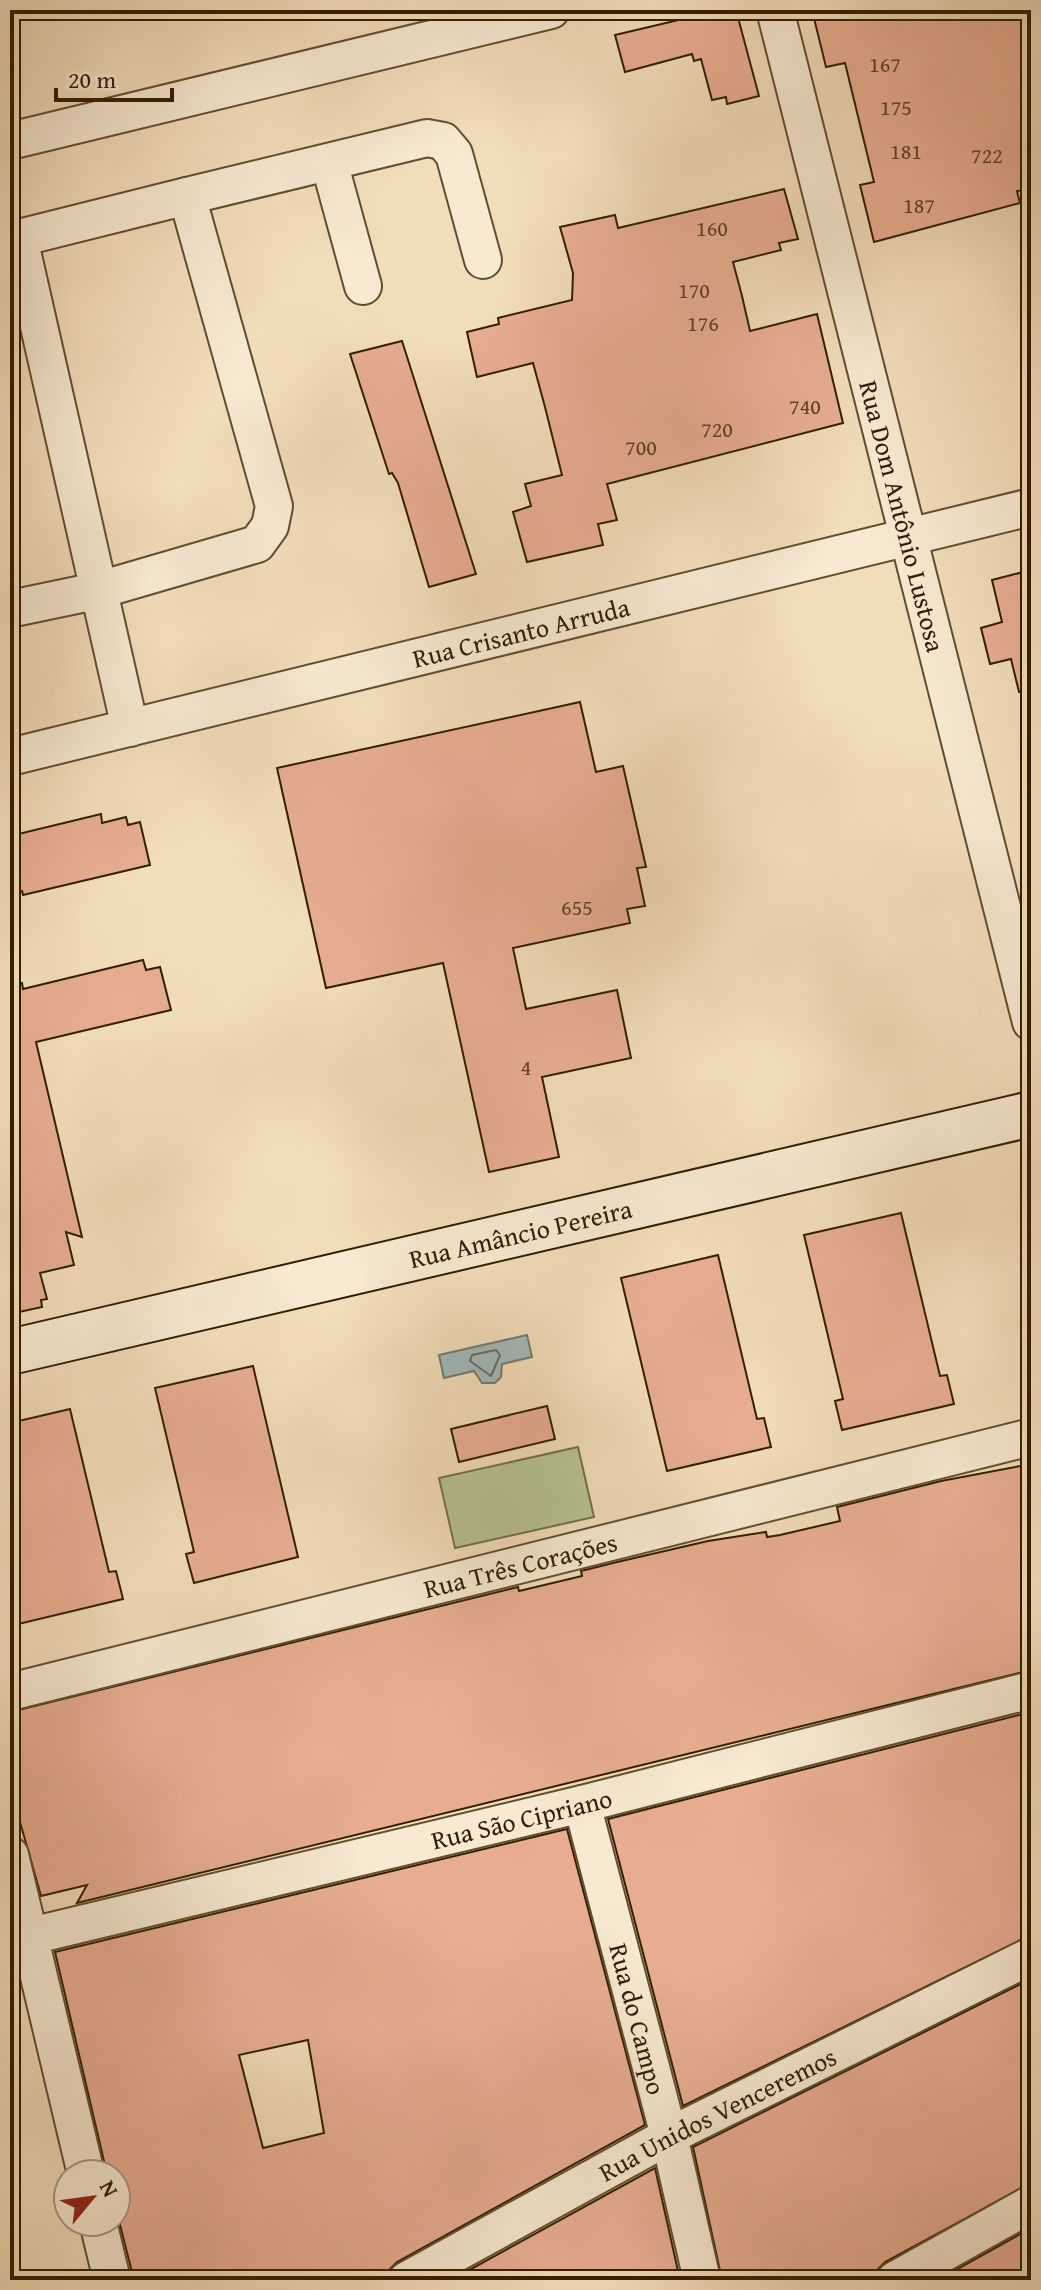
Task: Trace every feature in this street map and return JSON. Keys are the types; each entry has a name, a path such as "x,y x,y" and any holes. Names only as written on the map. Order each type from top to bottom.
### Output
{"street":[{"path":"10,141 551,10"},
{"name":"Rua Dom Antônio Lustosa","path":"775,10 1031,1022"},
{"path":"130,728 15,239 427,138 443,141 454,154 483,260"},
{"path":"329,162 363,286"},
{"path":"10,609 96,591 257,544 270,526 274,506 187,196"},
{"name":"Rua Crisanto Arruda","path":"10,757 1031,507"},
{"name":"Rua Amâncio Pereira","path":"10,1352 1031,1114"},
{"name":"Rua Três Corações","path":"10,1692 1031,1437"},
{"name":"Rua São Cipriano","path":"20,1938 582,1804 1031,1690"},
{"name":"Rua do Campo","path":"582,1804 669,2136 702,2280"},
{"path":"10,1855 20,1938 82,2158"},
{"name":"Rua Unidos Venceremos","path":"407,2280 669,2136 1031,1956"},
{"path":"895,2280 1031,2204"},
{"path":"102,2238 112,2280"}],"green space":[{"path":"578,1447 594,1517 455,1548 439,1478"}],"water":[{"path":"527,1335 532,1357 502,1364 501,1377 495,1383 482,1383 474,1371 444,1378 439,1355"}],"building":[{"path":"721,10 736,10 759,96 727,104 726,97 712,100 701,59 694,61 692,54 625,72 615,35"},
{"path":"812,10 1031,10 1031,189 1017,191 1020,203 874,242 860,185 874,182 845,63 826,67"},
{"path":"784,189 798,239 779,243 781,250 733,262 750,331 817,314 843,423 607,484 617,520 598,524 603,545 527,562 513,512 531,506 525,484 562,475 545,407 533,363 477,377 467,332 499,324 498,318 572,300 573,273 560,227 615,215 618,228"},
{"path":"402,341 476,574 429,587 398,483 392,473 389,474 350,354"},
{"path":"1031,570 1031,691 1019,692 1011,659 990,664 981,628 1002,622 992,580"},
{"path":"580,702 596,772 623,766 646,867 637,868 645,906 627,909 630,923 513,948 526,1009 617,990 631,1058 542,1077 559,1157 489,1172 443,963 326,988 277,768"},
{"path":"101,814 102,823 126,817 128,825 140,822 150,865 23,895 22,891 10,894 10,836"},
{"path":"143,960 146,970 160,967 171,1010 36,1042 82,1237 66,1232 74,1265 40,1273 47,1299 41,1300 42,1307 10,1314 10,984 22,983 23,989"},
{"path":"901,1213 940,1376 947,1375 954,1404 842,1430 835,1401 843,1399 804,1235"},
{"path":"718,1255 757,1419 764,1418 771,1447 667,1471 621,1278"},
{"path":"253,1366 298,1557 194,1583 186,1554 194,1552 155,1388"},
{"path":"547,1406 555,1439 459,1462 451,1429"},
{"path":"70,1409 109,1572 116,1571 123,1599 10,1626 10,1423"},
{"path":"1031,1464 1031,1670 77,1903 87,1885 41,1896 15,1793 20,1791 10,1738 10,1712 518,1587 519,1591 582,1576 581,1571 708,1541 766,1532 767,1537 840,1521 837,1507 941,1481"},
{"path":"1031,1712 1031,1935 683,2106 608,1819"},
{"path":"567,1829 645,2125 397,2262 389,2270 386,2280 134,2280 123,2238 132,2238 132,2158 103,2158 55,1952","holes":["308,2040 324,2133 263,2148 239,2055"]},
{"path":"1031,1979 1031,2183 885,2262 877,2270 874,2280 722,2280 693,2147"},
{"path":"655,2168 680,2280 451,2280"},
{"path":"1031,2228 1031,2280 938,2280"}]}
